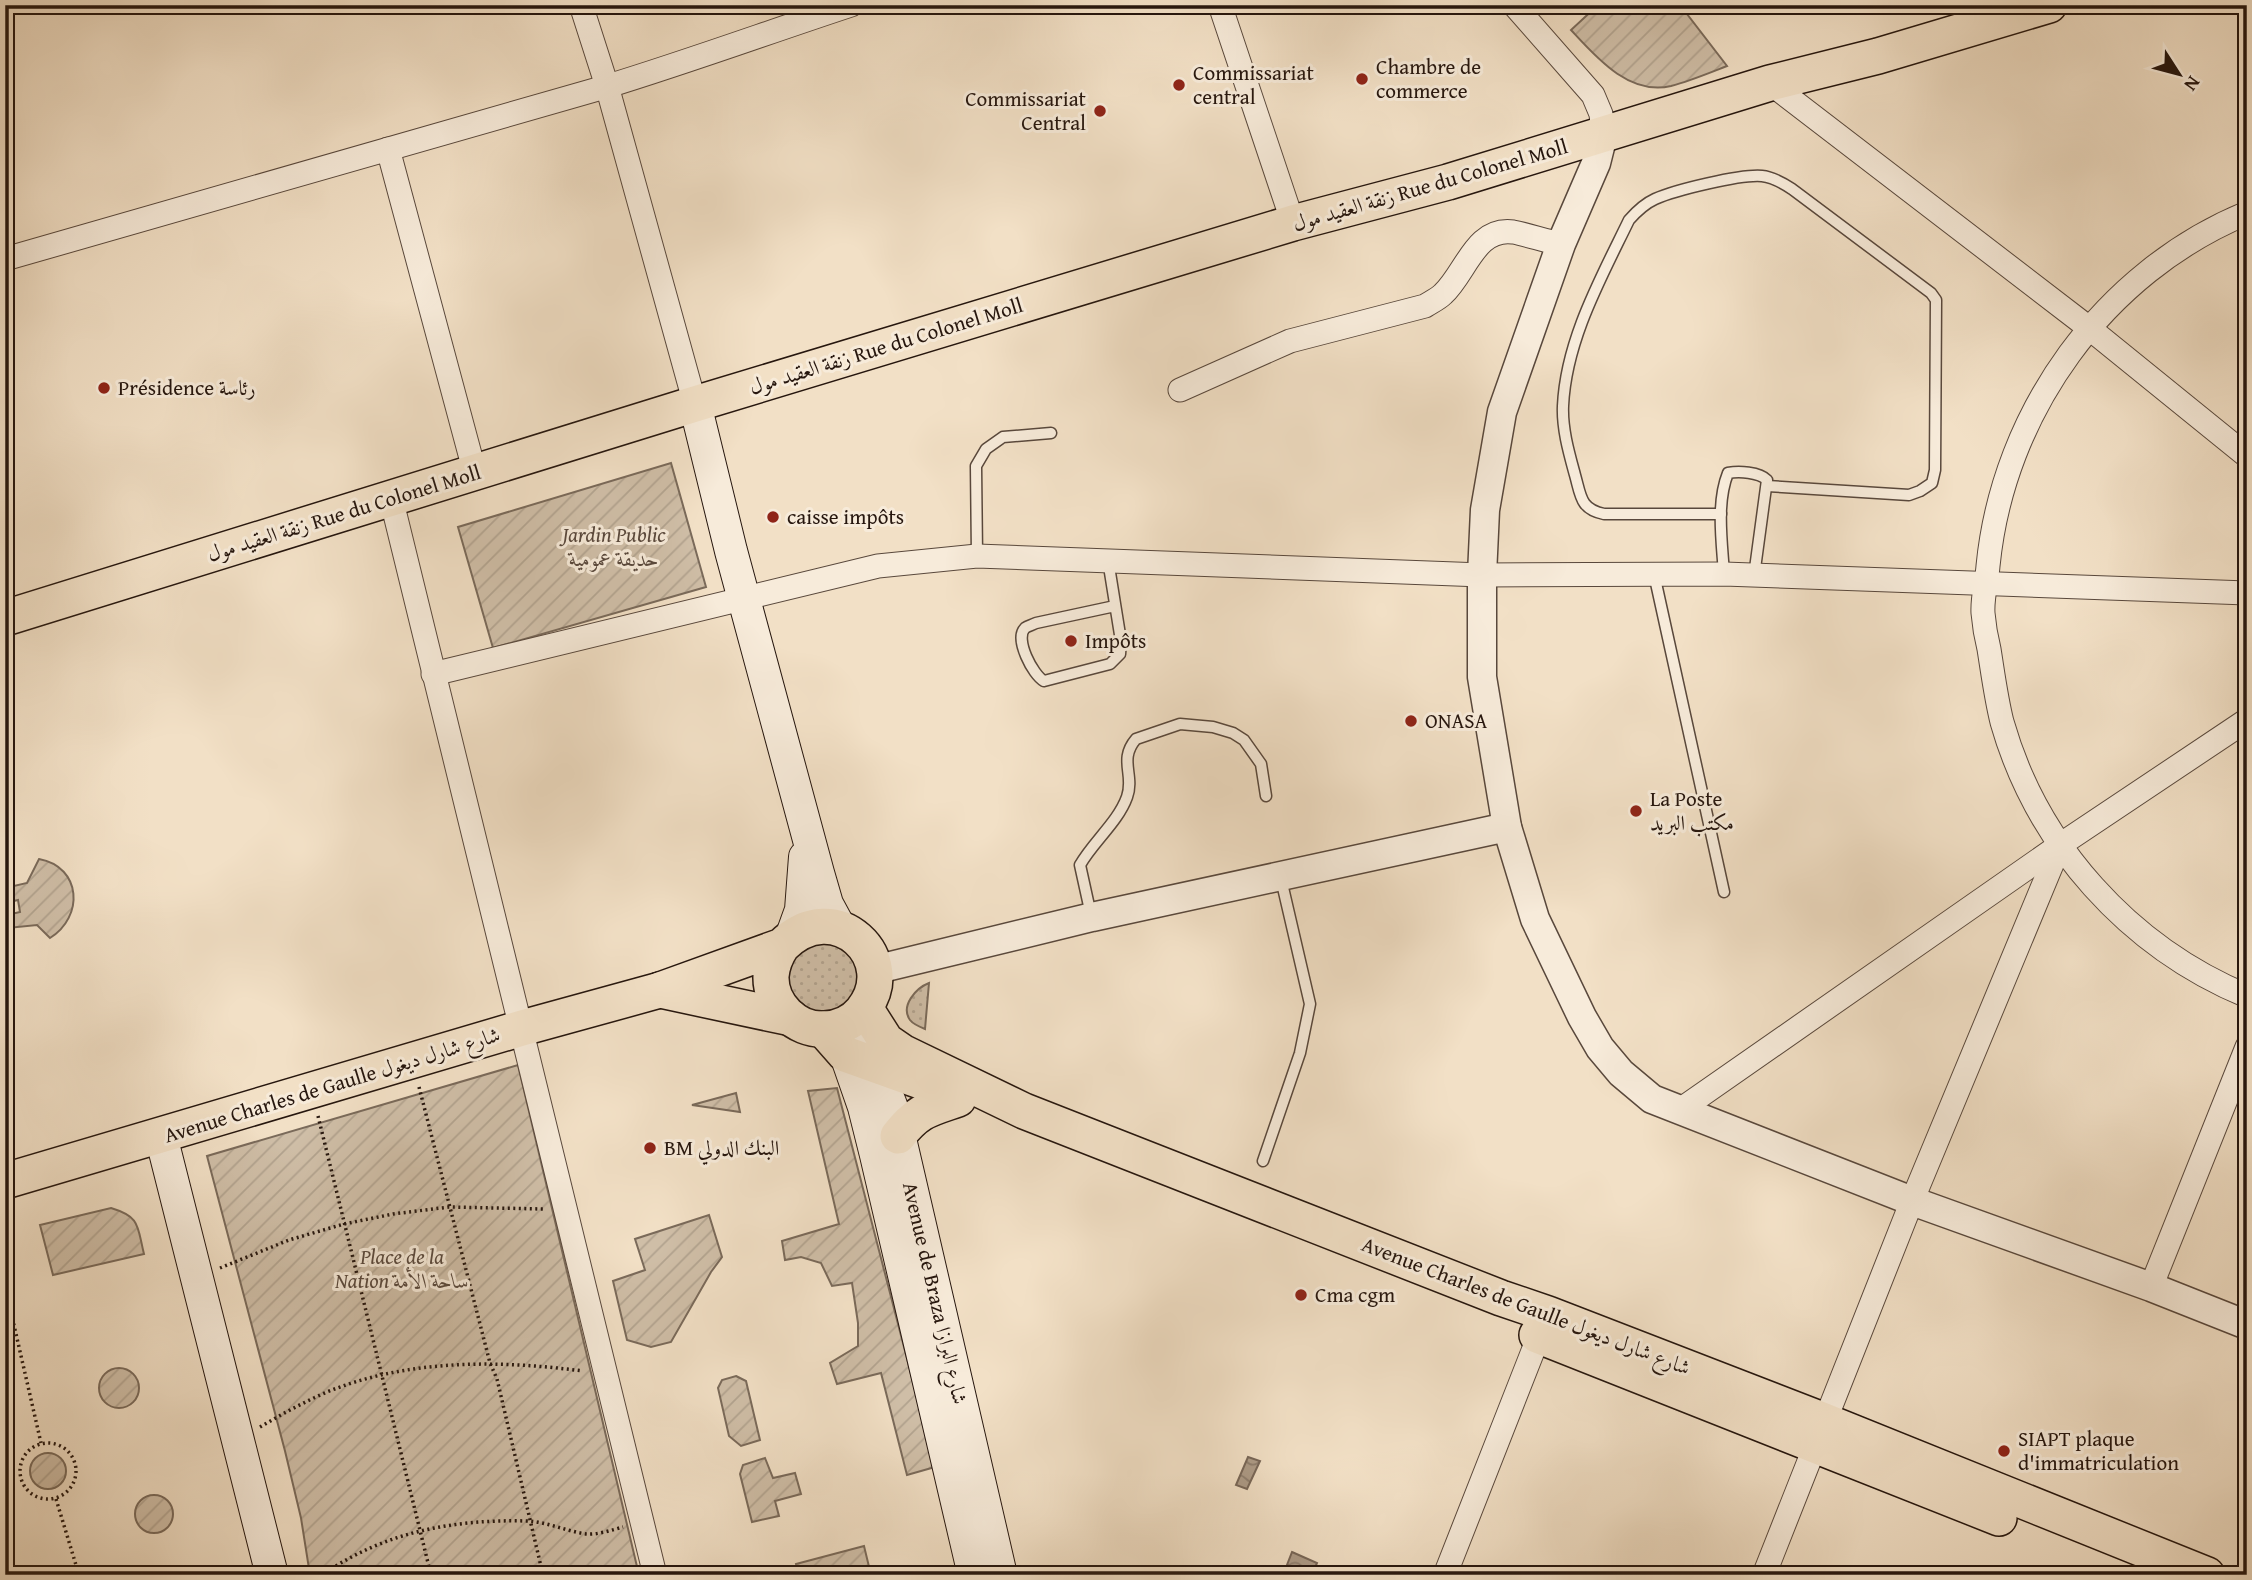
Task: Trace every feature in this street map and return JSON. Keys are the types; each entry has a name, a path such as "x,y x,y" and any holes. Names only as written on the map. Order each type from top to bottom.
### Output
{"main road":[{"name":"زنقة العقيد مول Rue du Colonel Moll","path":"5,618 695,404 1293,223 1448,182 1770,83 1878,56 2049,5"},
{"path":"695,404 744,598 827,904 840,928"},
{"path":"787,941 807,928 823,925 840,928 856,937 868,952 874,970 871,996 841,1031 779,1006 773,992 771,976 774,960 787,941 803,899 808,831"},
{"name":"Avenue Charles de Gaulle شارع شارل ديغول","path":"5,1181 522,1028 660,990 787,941"},
{"name":"Avenue Charles de Gaulle شارع شارل ديغول","path":"660,990 886,1041 902,1052 1024,1111 1501,1298 1543,1325"},
{"name":"Avenue Charles de Gaulle شارع شارل ديغول","path":"841,1031 931,1085 1032,1131 1543,1325 1820,1434 2207,1575"},
{"name":"Avenue de Braza شارع البرازا","path":"841,1031 883,1081 898,1136 969,1490 974,1575"},
{"name":"Avenue de Braza شارع البرازا","path":"841,1031 969,1490 1001,1575"},
{"path":"898,1136 912,1118 925,1110 958,1099"},
{"path":"162,1136 272,1575"},
{"name":"Avenue Charles de Gaulle شارع شارل ديغول","path":"1820,1434 2145,1575"}],"street":[{"path":"581,5 607,86 695,404"},
{"path":"5,259 321,171 607,86 851,5"},
{"path":"1220,5 1293,223"},
{"path":"1514,5 1593,95 1601,114 1603,135 1596,163 1561,244 1502,412 1485,510 1482,575 1482,677 1507,827 1535,919 1581,1017 1600,1048 1621,1073 1652,1098 1912,1201 2151,1287 2247,1325"},
{"path":"1770,83 2089,328 2247,456"},
{"path":"388,149 475,473"},
{"path":"2247,213 2207,232 2159,262 2115,300 2089,328 2045,390 2019,441 1998,505 1983,611 1985,635 2003,724 2027,786 2060,845 2095,889 2146,937 2192,969 2247,996"},
{"path":"1180,390 1290,341 1424,306 1442,296 1488,235 1511,232 1561,244"},
{"path":"391,498 655,1575"},
{"path":"433,674 878,566 977,556 1482,575 1724,574 2247,593"},
{"path":"1680,1110 2060,845 2247,720"},
{"path":"874,970 1092,918 1507,827"},
{"path":"1764,1575 1912,1201 2060,845"},
{"path":"2151,1287 2247,1047"},
{"path":"1445,1575 1543,1325"}],"lane":[{"path":"1721,514 1604,514 1590,511 1583,502 1566,442 1563,407 1570,363 1587,307 1629,220 1638,210 1654,200 1685,189 1761,176 1792,188 1931,293 1936,300 1935,470 1932,483 1909,495 1767,486"},
{"path":"977,556 976,466 986,449 1003,437 1051,433"},
{"path":"1724,574 1721,514 1724,482 1728,473 1763,476 1767,480 1754,576"},
{"path":"1108,561 1121,641 1120,654 1110,664 1044,681 1031,669 1022,644 1022,632 1025,628 1035,623 1115,606"},
{"path":"1654,574 1724,892"},
{"path":"1092,918 1080,865 1123,806 1129,787 1126,757 1136,739 1180,724 1213,727 1233,733 1244,740 1261,764 1266,796"},
{"path":"1263,1161 1300,1053 1310,1004 1281,876"}],"path":[{"path":"412,1061 490,1363 497,1379 543,1575"},
{"path":"312,1090 431,1575"},
{"path":"197,1278 289,1240 344,1224 393,1214 449,1207 566,1209"},
{"path":"5,1286 41,1443"},
{"path":"238,1439 330,1391 382,1376 431,1367 490,1363 531,1364 606,1374"},
{"path":"41,1443 52,1443 72,1454 77,1476 67,1492 56,1499 44,1498 25,1489 19,1467 29,1449 41,1443"},
{"path":"56,1499 79,1575"},
{"path":"321,1575 369,1547 420,1530 476,1523 530,1521 589,1535 642,1523"}],"green space":[{"path":"1598,5 1680,5 1727,66 1671,86 1656,88 1627,80 1591,52 1571,30"},
{"name":"Jardin Public حديقة عمومية","path":"671,463 706,587 493,648 458,527"},
{"path":"39,859 64,872 73,894 69,918 50,938 37,925 8,928 7,915 20,912 18,900 5,903 5,888 27,883"},
{"path":"799,939 852,945 864,985 836,1016 797,1011 782,961"},
{"path":"929,983 925,1029 911,1021 907,1009 915,993"},
{"name":"Place de la Nation ساحة الأمة","path":"518,1065 639,1575 310,1575 301,1518 285,1451 207,1156"},
{"path":"837,1088 935,1467 907,1475 881,1373 837,1384 830,1363 858,1346 858,1323 852,1283 832,1286 821,1263 801,1257 785,1260 782,1241 839,1224 808,1091"},
{"path":"736,1093 740,1112 692,1105"},
{"path":"111,1208 133,1219 144,1254 53,1275 40,1225"},
{"path":"709,1215 722,1257 671,1342 651,1347 627,1340 613,1281 645,1270 635,1239"},
{"path":"119,1368 127,1369 133,1374 138,1380 138,1396 133,1402 127,1407 119,1408 111,1407 105,1402 100,1396 99,1388 100,1380 105,1374 111,1369"},
{"path":"736,1376 746,1381 760,1440 741,1446 729,1436 718,1388 722,1380"},
{"path":"48,1453 61,1458 66,1471 61,1484 48,1489 35,1484 30,1471 35,1458"},
{"path":"765,1458 773,1478 795,1473 801,1494 775,1501 779,1516 752,1522 740,1474 743,1465"},
{"path":"154,1495 168,1500 173,1514 168,1528 154,1533 140,1528 135,1514 140,1500"},
{"path":"864,1546 871,1575 798,1575 796,1564"}],"water":[{"path":"1248,1457 1260,1461 1247,1489 1236,1485"},
{"path":"1292,1552 1317,1563 1312,1575 1287,1565"}],"place":[{"name":"Chambre de commerce","path":"1362,79"},
{"name":"Commissariat central","path":"1179,85"},
{"name":"Commissariat Central","path":"1100,111"},
{"name":"Présidence رئاسة","path":"104,388"},
{"name":"caisse impôts","path":"773,517"},
{"name":"Impôts","path":"1071,641"},
{"name":"ONASA","path":"1411,721"},
{"name":"La Poste مكتب البريد","path":"1636,811"},
{"name":"BM البنك الدولي","path":"650,1148"},
{"name":"Cma cgm","path":"1301,1295"},
{"name":"SIAPT plaque d'immatriculation","path":"2004,1451"}]}
